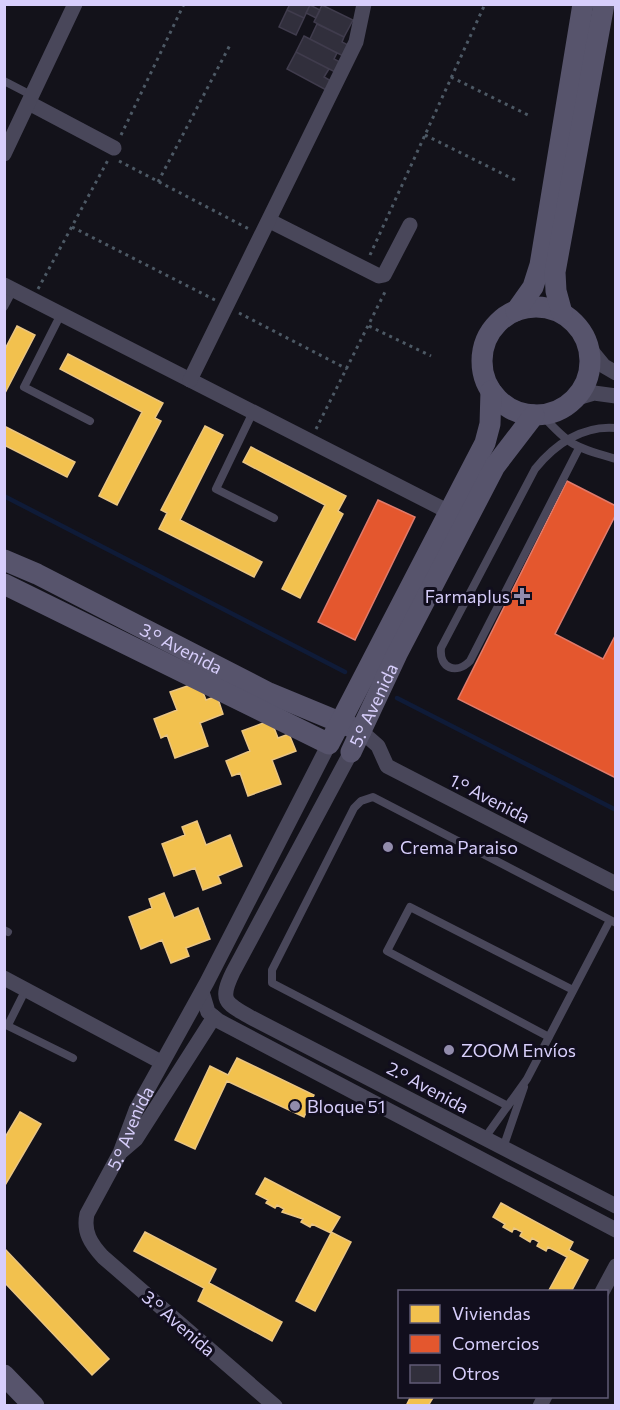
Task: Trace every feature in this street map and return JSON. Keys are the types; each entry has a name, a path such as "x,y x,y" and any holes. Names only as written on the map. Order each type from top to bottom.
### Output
{"street":[{"path":"4,154 75,4"},
{"path":"190,380 263,236 356,42 364,4"},
{"path":"583,4 540,265 533,287 516,310 504,317 487,338 482,365 491,391 509,408 538,415 556,412 577,398 594,393 615,396"},
{"path":"562,313 556,291 555,272 604,4"},
{"path":"31,99 114,148"},
{"path":"270,221 373,275 384,275 410,225"},
{"path":"9,287 449,512"},
{"path":"516,310 547,307 562,313 574,322 584,335 590,349 604,366 615,373"},
{"path":"577,398 588,380 591,365 590,349"},
{"name":"5.° Avenida","path":"88,1236 85,1224 87,1214 120,1153 136,1110 202,992 485,443 490,423 491,391"},
{"name":"5.° Avenida","path":"225,999 224,991 233,972 351,752 397,654 495,466 538,415"},
{"name":"3.° Avenida","path":"4,560 37,574 269,693 361,731"},
{"name":"3.° Avenida","path":"4,584 329,744"},
{"name":"1.° Avenida","path":"361,731 378,746 387,766 615,884"},
{"path":"4,978 161,1062"},
{"path":"202,992 204,1004 213,1017 615,1230"},
{"name":"2.° Avenida","path":"225,999 252,1018 615,1206"},
{"path":"120,1153 136,1139 213,1017"},
{"name":"3.° Avenida","path":"88,1236 104,1257 275,1406"},
{"path":"603,1290 615,1266"},
{"path":"4,1375 34,1406"}],"lane":[{"path":"4,81 31,99"},
{"path":"4,307 9,287"},
{"path":"61,314 24,387 90,421"},
{"path":"253,412 216,489 274,518"},
{"path":"538,415 566,441 579,448 615,459"},
{"path":"579,448 470,661 463,668 453,670 444,665 440,657 441,648 529,479 542,460 566,441 586,430 615,428"},
{"path":"484,1139 508,1106 527,1078 573,990 613,922 373,797 361,801 354,808 272,970 272,983 508,1106"},
{"path":"549,1037 387,951 410,907 573,990"},
{"path":"26,989 6,1024 73,1058"},
{"path":"503,1148 527,1078"}],"path":[{"path":"114,148 184,4"},
{"path":"363,270 485,4"},
{"path":"158,182 230,45"},
{"path":"452,77 530,116"},
{"path":"425,135 517,181"},
{"path":"33,299 110,157 263,236"},
{"path":"72,227 347,369"},
{"path":"309,441 389,286 384,275"},
{"path":"369,326 431,356"}],"building: Viviendas":[{"path":"17,326 35,335 4,395 4,351"},
{"path":"68,354 163,403 155,418 161,421 117,505 99,496 142,412 60,369"},
{"path":"4,426 75,462 67,477 4,445"},
{"path":"205,426 223,435 180,520 262,562 254,577 159,529 167,513 161,510"},
{"path":"251,447 346,496 338,511 343,514 300,598 282,589 325,505 243,462"},
{"path":"199,682 206,700 217,696 223,714 200,723 208,746 175,758 167,735 161,738 154,719 177,710 170,692"},
{"path":"271,720 278,738 289,734 296,751 272,760 281,784 248,796 240,773 232,776 226,761 250,751 242,731"},
{"path":"197,821 206,845 230,835 242,866 218,876 221,883 203,890 195,868 174,876 162,844 185,835 182,827"},
{"path":"164,893 174,918 198,908 210,939 186,948 189,956 171,963 162,940 141,949 129,917 152,908 149,899"},
{"name":"Bloque 51","path":"237,1058 314,1095 304,1117 227,1081 195,1149 175,1140 210,1066 228,1075"},
{"path":"20,1112 41,1124 4,1187 4,1139"},
{"path":"265,1178 340,1217 331,1232 351,1242 315,1311 296,1301 331,1233 312,1224 310,1227 301,1222 303,1219 282,1212 284,1209 277,1205 275,1208 266,1203 268,1200 256,1194"},
{"path":"501,1203 573,1242 569,1250 588,1260 572,1290 549,1290 567,1257 548,1247 546,1251 537,1246 539,1242 532,1238 530,1242 520,1236 522,1232 514,1228 512,1232 503,1227 505,1224 493,1217"},
{"path":"145,1232 216,1269 209,1283 282,1322 272,1341 198,1301 204,1288 134,1251"},
{"path":"4,1248 109,1359 92,1375 4,1282"},
{"path":"410,1398 433,1398 428,1406 406,1406"}],"building: Comercios":[{"path":"567,481 616,506 616,514 555,634 603,659 616,634 616,778 458,699"},
{"path":"378,500 415,517 355,640 318,622"}],"building: Otros":[{"path":"290,4 310,5 304,18 287,10"},
{"path":"310,5 320,10 316,18 306,13"},
{"path":"322,5 353,20 344,37 314,22"},
{"path":"287,10 304,18 296,35 279,27"},
{"path":"317,24 344,37 342,42 350,46 345,57 310,39"},
{"path":"304,36 337,53 334,59 342,63 337,73 296,52"},
{"path":"296,52 329,69 324,77 333,82 328,91 287,69"}],"waterway":[{"path":"4,496 345,672"},
{"path":"397,698 616,810"}],"place":[{"name":"Farmaplus","path":"522,596"},
{"name":"Crema Paraiso","path":"388,847"},
{"name":"ZOOM Envíos","path":"449,1050"},
{"name":"Bloque 51","path":"295,1106"}]}
